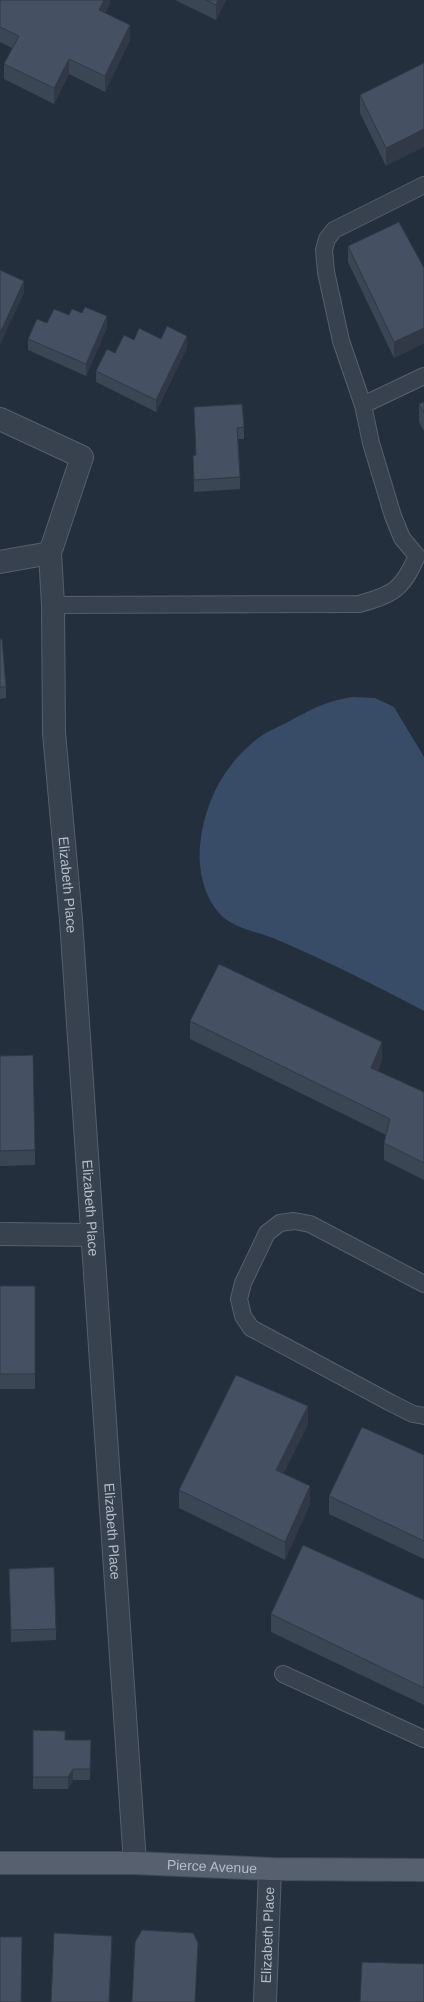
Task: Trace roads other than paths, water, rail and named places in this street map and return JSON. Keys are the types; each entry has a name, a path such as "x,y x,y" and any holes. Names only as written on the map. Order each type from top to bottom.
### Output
{"main road":[{"name":"Pierce Avenue","path":"0,1863 135,1863 270,1869 424,1870"}],"street":[{"path":"0,419 82,457 50,552 0,562"},
{"name":"Elizabeth Place","path":"50,552 53,605 54,733 72,928 135,1863"},
{"path":"0,1234 92,1235"},
{"name":"Elizabeth Place","path":"265,2002 270,1869"}],"lane":[{"path":"53,605 359,604 387,596 407,578 421,556 402,538 393,516 372,443 363,405 341,341 326,272 324,250 327,238 334,230 424,185"},
{"path":"363,405 424,376"},
{"path":"424,1284 310,1224 294,1221 280,1223 267,1233 243,1283 239,1299 243,1316 251,1328 391,1403 413,1414 424,1416"},
{"path":"283,1674 424,1739"}],"water":[{"path":"353,697 375,698 394,707 424,757 424,1011 317,957 273,938 242,928 228,921 216,909 211,901 201,874 200,846 206,815 217,786 234,761 257,739 268,732 319,706"}]}
